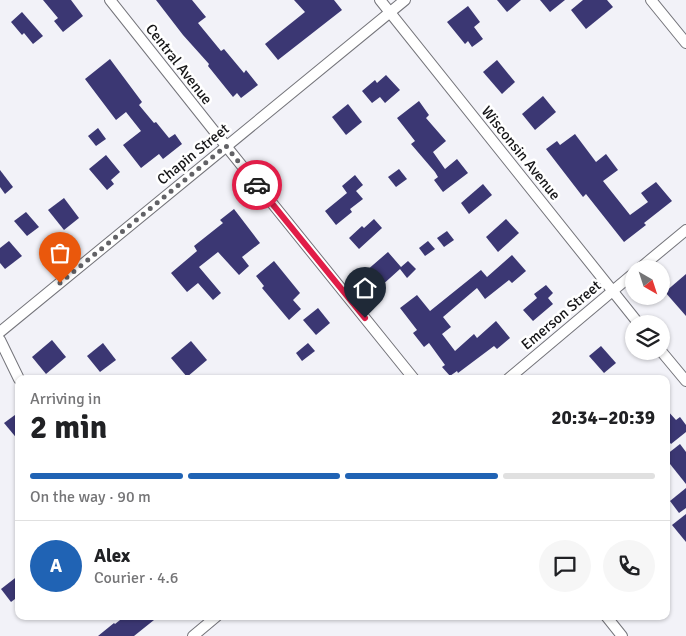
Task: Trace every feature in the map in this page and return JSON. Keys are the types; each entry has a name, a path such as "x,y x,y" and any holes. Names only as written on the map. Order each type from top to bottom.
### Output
{"street":[{"name":"Central Avenue","path":"110,0 411,375"},
{"name":"Wisconsin Avenue","path":"380,0 632,315"},
{"name":"Chapin Street","path":"0,332 405,0"},
{"path":"652,0 686,43"},
{"path":"650,260 686,230"},
{"name":"Emerson Street","path":"513,375 625,281"},
{"path":"0,340 17,375"},
{"path":"668,360 686,381"},
{"path":"193,636 213,620"},
{"path":"609,620 622,636"}],"building":[{"path":"43,0 71,0 83,16 63,32 54,21 58,18"},
{"path":"156,0 192,0 206,17 198,23 221,51 224,49 244,73 246,70 258,85 241,98 237,93 233,97 208,66 209,64 183,35"},
{"path":"294,0 334,0 342,10 278,60 265,44 305,12"},
{"path":"497,0 521,0 507,12"},
{"path":"540,0 565,0 550,12"},
{"path":"583,0 607,0 613,7 586,29 571,10"},
{"path":"468,6 480,22 474,27 483,39 472,47 468,41 465,44 447,22"},
{"path":"22,12 43,36 33,44 11,22"},
{"path":"110,59 142,102 139,105 154,123 156,122 169,138 175,134 182,144 163,159 159,154 141,168 123,145 141,131 126,112 116,120 85,79"},
{"path":"497,60 515,82 502,94 483,72"},
{"path":"386,75 400,90 385,103 380,97 372,103 362,91 375,80 377,83"},
{"path":"543,96 556,112 535,130 522,114"},
{"path":"419,101 429,115 426,118 446,141 433,152 445,169 457,159 468,173 443,192 434,180 438,177 435,172 411,144 415,141 397,118"},
{"path":"348,104 362,122 346,135 332,117"},
{"path":"98,128 106,139 96,146 88,136"},
{"path":"575,134 596,162 606,154 618,170 603,181 630,215 648,202 641,193 656,182 672,201 624,242 586,194 583,197 546,149 557,141 560,145"},
{"path":"106,155 120,172 111,180 114,184 107,190 89,169"},
{"path":"399,169 407,179 396,187 388,177"},
{"path":"0,170 13,187 5,194 0,187"},
{"path":"355,175 363,185 356,191 363,199 350,209 352,212 336,225 325,211 347,193 342,186"},
{"path":"483,184 492,195 469,214 461,203"},
{"path":"64,198 79,218 64,230 48,210"},
{"path":"234,209 260,243 242,257 249,266 239,275 218,252 199,267 221,293 213,300 198,283 187,292 171,273 197,251 194,246 223,223 220,220"},
{"path":"26,212 39,227 27,236 14,221"},
{"path":"374,219 382,228 359,249 349,238 362,226 364,228"},
{"path":"506,219 519,233 498,252 486,237"},
{"path":"447,231 454,240 444,247 437,238"},
{"path":"9,241 22,256 5,269 0,263 0,248"},
{"path":"428,241 435,249 425,256 419,248"},
{"path":"388,252 401,267 408,261 416,269 407,278 400,269 380,287 366,271"},
{"path":"512,255 526,271 512,283 509,280 485,299 477,288 443,317 451,327 442,334 455,351 474,334 477,338 496,321 510,338 497,349 494,346 458,373 457,371 449,375 442,367 445,365 429,343 424,347 413,333 417,330 400,308 417,295 430,311 481,270 487,277"},
{"path":"274,261 300,293 293,300 301,309 289,320 262,288 264,286 256,276"},
{"path":"686,274 686,316 670,298 670,288"},
{"path":"546,285 553,293 548,298 553,304 533,321 523,310 537,298 534,294"},
{"path":"318,308 330,323 316,335 303,320"},
{"path":"52,340 66,357 46,374 32,357"},
{"path":"191,341 207,360 189,375 185,375 171,358"},
{"path":"103,343 116,360 100,372 87,356"},
{"path":"308,343 315,351 302,361 296,353"},
{"path":"601,346 616,363 604,373 589,356"},
{"path":"670,413 676,420 680,417 686,425 686,432 671,444"},
{"path":"15,415 15,436 4,423"},
{"path":"680,444 686,452 686,484 670,464 670,452"},
{"path":"686,488 686,508 679,513 670,501"},
{"path":"686,514 686,542 672,525"},
{"path":"15,578 15,599 11,602 1,589"},
{"path":"120,620 154,620 134,636 98,636"}],"way so far":[{"path":"60,283 226,146 257,185"}],"route":[{"path":"257,185 365,318"}]}
